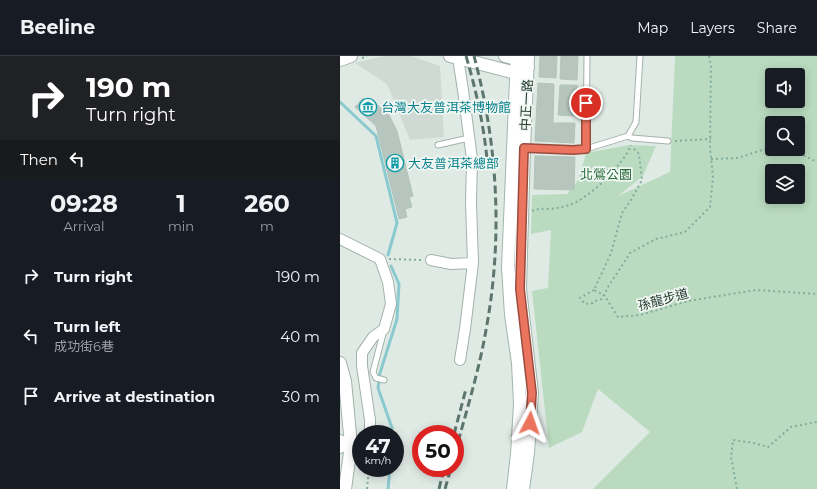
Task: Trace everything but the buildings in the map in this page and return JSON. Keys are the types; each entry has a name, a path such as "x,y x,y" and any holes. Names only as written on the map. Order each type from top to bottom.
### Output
{"main road":[{"path":"340,60 351,56"},
{"path":"505,56 523,60"},
{"path":"454,57 516,73"},
{"name":"中正一路","path":"513,489 520,404 518,363 511,315 508,267 516,73 523,60"},
{"name":"中正一路","path":"523,60 524,148 520,289 532,393 528,454 523,489"},
{"path":"340,363 345,381 351,445 345,489"},
{"path":"340,441 340,447"}],"street":[{"path":"454,57 463,90 472,159 473,263 460,360"},
{"path":"340,239 380,259 388,282 391,304 384,329 373,336 362,353 362,366 370,425"},
{"path":"431,260 451,264 473,263"}],"lane":[{"path":"586,149 587,56"},
{"path":"630,137 636,122 640,56"},
{"path":"524,148 573,150 586,149 630,137 668,141"},
{"path":"438,145 469,138"},
{"path":"384,329 372,372 376,378 384,380"}],"path":[{"path":"632,147 639,154 642,180 622,213 611,253 594,290 580,298 585,304 593,303 602,299 609,285 630,253 656,239 685,232 710,207 713,177 711,159 711,72 709,56"},
{"path":"522,216 535,210 551,209 570,204 587,195 617,167 631,146 630,137"},
{"path":"668,141 711,139"},
{"path":"711,159 738,158 765,150 797,152 817,162"},
{"path":"380,259 431,260"},
{"path":"594,290 604,294"},
{"name":"孫龍步道","path":"604,294 618,317 640,315 688,301 756,290 817,294"},
{"path":"738,489 731,458 733,440 768,447 791,427 817,422"},
{"path":"366,489 368,477"}],"shaded area":[{"path":"384,56 411,56 440,66 444,137 410,140 387,84 355,63"}],"green space":[{"name":"北鶯公園","path":"675,56 817,56 817,489 593,489 650,432 598,389 582,432 549,448 532,291 548,288 551,230 531,234 532,195 567,194 579,179 586,153 629,145 656,146 643,176 618,196 670,172"}],"waterway":[{"path":"340,102 376,136 397,223 388,255"},
{"path":"391,266 399,284 397,319 380,373 378,388 391,425"},
{"path":"388,489 389,477"}],"railway":[{"path":"466,56 480,112 488,170"},
{"path":"463,425 480,361 486,330 495,261 496,227 493,158 482,90 474,56"},
{"path":"456,425 466,389"},
{"path":"439,489 442,477"},
{"path":"445,489 448,477"}],"place":[{"name":"台灣大友普洱茶博物館","path":"368,107"},
{"name":"大友普洱茶總部","path":"395,163"}],"route":[{"path":"530,423 532,393 520,289 524,148 573,150 586,149 586,103"}]}
